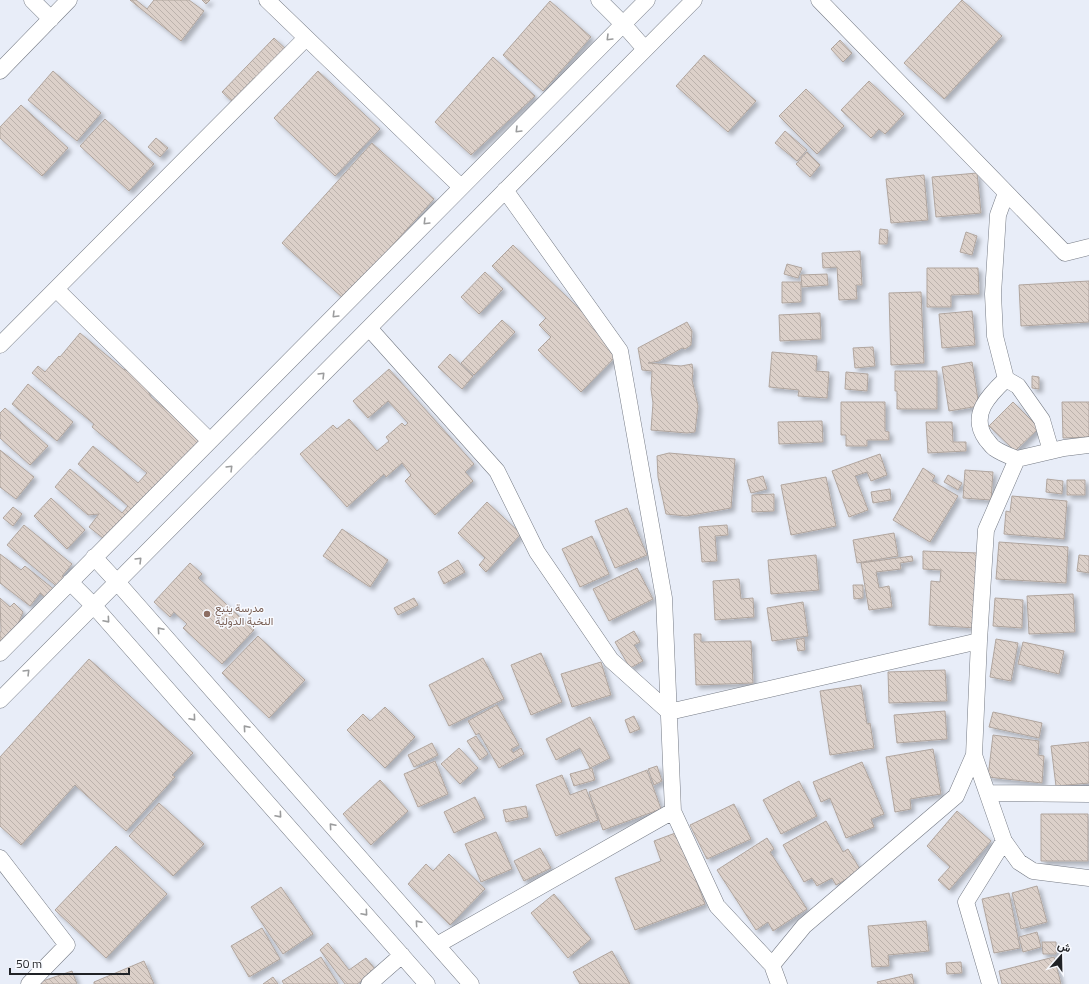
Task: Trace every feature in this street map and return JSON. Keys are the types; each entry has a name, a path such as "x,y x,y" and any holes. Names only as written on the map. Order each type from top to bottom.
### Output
{"street":[{"path":"32,0 51,19"},
{"path":"0,71 69,0"},
{"path":"267,0 461,187"},
{"path":"599,0 645,49"},
{"path":"0,652 647,0"},
{"path":"0,700 694,0"},
{"path":"819,0 1064,253 1089,247"},
{"path":"0,345 57,290 306,38"},
{"path":"505,190 620,351 664,598 673,811 717,906 772,965 779,984"},
{"path":"1006,192 998,215 993,294 995,336 1006,379 1018,386 1042,420 1051,451"},
{"path":"57,290 210,440"},
{"path":"369,328 497,471 537,552 611,660 669,712"},
{"path":"1006,379 986,400 981,410 979,421 982,433 993,448 1017,459 1089,444"},
{"path":"772,965 804,926 956,796 974,755 986,530 1017,459"},
{"path":"94,557 471,984"},
{"path":"70,582 94,606 427,984"},
{"path":"669,712 979,641"},
{"path":"974,755 1004,841 1019,862 1033,871 1089,878"},
{"path":"988,793 1089,794"},
{"path":"437,945 673,811"},
{"path":"990,984 966,902 1004,841"},
{"path":"0,858 67,945 29,984"},
{"path":"369,984 402,955"}],"building":[{"path":"130,0 136,0 147,9 154,0 189,0 204,11 181,41"},
{"path":"202,0 210,0 206,4"},
{"path":"962,0 1002,36 944,99 904,63"},
{"path":"550,1 591,37 543,91 503,55"},
{"path":"274,38 289,52 237,106 222,92"},
{"path":"840,40 852,53 843,62 831,49"},
{"path":"704,55 756,101 728,132 676,86"},
{"path":"493,57 535,96 471,155 435,122"},
{"path":"53,71 101,113 77,141 28,100"},
{"path":"318,71 380,129 335,176 274,118"},
{"path":"869,81 904,114 885,134 879,129 871,138 841,110"},
{"path":"806,89 844,126 817,154 779,116"},
{"path":"21,105 68,148 42,176 0,138 0,127"},
{"path":"105,119 154,164 129,191 80,146"},
{"path":"785,131 807,150 797,161 775,143"},
{"path":"156,138 168,148 160,157 148,147"},
{"path":"372,143 434,199 344,299 282,243"},
{"path":"807,152 820,165 810,177 796,164"},
{"path":"977,173 981,213 936,217 932,177"},
{"path":"924,175 928,220 891,223 886,179"},
{"path":"880,229 888,230 887,244 879,244"},
{"path":"966,232 977,236 972,255 960,252"},
{"path":"513,245 622,350 581,392 538,350 551,337 539,325 546,318 492,266"},
{"path":"860,251 862,285 856,285 857,299 839,300 837,267 823,268 822,253"},
{"path":"787,264 802,268 798,278 784,274"},
{"path":"927,268 978,268 979,294 951,295 951,307 927,307"},
{"path":"485,272 503,289 479,314 461,297"},
{"path":"827,274 828,285 802,287 801,275"},
{"path":"1089,281 1089,322 1021,326 1019,285"},
{"path":"782,282 801,282 801,302 782,303"},
{"path":"921,292 924,363 891,365 889,293"},
{"path":"972,311 975,345 942,348 939,314"},
{"path":"820,313 821,339 780,341 779,315"},
{"path":"502,320 515,332 474,375 461,363"},
{"path":"687,322 692,331 691,345 685,349 682,348 659,361 648,363 681,366 692,364 692,380 698,406 695,432 687,433 651,430 653,403 651,389 652,371 642,370 638,348"},
{"path":"80,333 123,369 137,374 143,380 151,397 204,441 108,542 89,527 99,514 88,515 55,487 70,469 122,513 128,506 78,464 93,446 138,483 147,473 92,427 94,424 32,373 38,366 45,372"},
{"path":"873,347 875,366 855,368 853,348"},
{"path":"772,352 817,356 816,371 829,372 827,398 798,396 799,390 769,387"},
{"path":"450,354 473,376 462,389 438,367"},
{"path":"972,362 979,406 949,411 942,367"},
{"path":"389,369 474,464 465,472 473,481 435,515 405,481 411,475 402,463 386,477 384,474 347,507 300,454 333,425 337,429 349,419 377,451 389,441 386,437 402,423 405,426 408,423 388,401 368,418 353,401"},
{"path":"895,371 937,371 937,409 897,409"},
{"path":"846,372 868,374 867,391 845,389"},
{"path":"1032,376 1039,377 1039,389 1032,388"},
{"path":"28,384 73,422 57,441 12,404"},
{"path":"841,402 885,402 885,431 889,432 889,440 867,440 867,446 846,446 846,435 841,435"},
{"path":"1013,402 1039,428 1015,451 989,426"},
{"path":"1062,402 1089,402 1089,437 1063,438"},
{"path":"5,408 48,446 30,465 0,438 0,413"},
{"path":"822,421 823,442 779,444 778,422"},
{"path":"926,422 952,422 953,442 966,442 966,451 928,453"},
{"path":"0,450 34,477 16,499 0,487"},
{"path":"669,453 735,459 731,508 686,516 666,514 658,477 657,456"},
{"path":"880,454 887,475 871,481 867,472 855,476 868,510 849,517 832,471"},
{"path":"923,468 935,476 932,481 958,496 930,542 893,520"},
{"path":"965,470 993,472 991,500 963,498"},
{"path":"948,475 962,483 958,490 944,482"},
{"path":"763,476 767,489 751,493 747,480"},
{"path":"826,477 836,526 791,535 781,485"},
{"path":"1047,479 1063,481 1062,494 1046,492"},
{"path":"1067,480 1085,480 1085,495 1067,495"},
{"path":"890,489 891,500 873,503 871,492"},
{"path":"774,494 774,511 752,512 752,495"},
{"path":"1012,496 1067,501 1064,539 1004,534 1006,511 1010,512"},
{"path":"51,498 85,530 67,549 34,516"},
{"path":"487,502 521,534 486,572 479,565 485,558 458,533"},
{"path":"13,507 22,514 13,526 3,518"},
{"path":"627,508 647,555 615,568 595,521"},
{"path":"24,525 72,564 62,576 67,580 60,589 7,545"},
{"path":"727,525 728,535 715,536 717,561 702,562 699,527"},
{"path":"342,529 388,560 370,587 323,556"},
{"path":"894,533 898,556 857,563 853,540"},
{"path":"592,536 609,574 580,587 562,549"},
{"path":"999,542 1068,547 1066,583 996,579"},
{"path":"923,551 978,553 976,628 929,625 931,581 940,582 941,570 923,569"},
{"path":"0,554 21,570 25,566 56,591 48,600 40,593 30,606 0,583"},
{"path":"816,555 819,590 771,594 768,560"},
{"path":"1079,555 1089,556 1089,573 1077,571"},
{"path":"912,556 913,561 900,563 901,569 876,572 879,588 889,586 892,607 869,610 861,563"},
{"path":"458,560 465,572 444,584 438,572"},
{"name":"مدرسة ينبع النخبة الدولية","path":"190,563 202,574 198,578 254,630 222,664 183,628 187,624 174,612 170,617 154,602"},
{"path":"637,568 653,599 609,621 593,589"},
{"path":"739,579 741,599 753,598 754,617 715,620 713,581"},
{"path":"853,585 863,585 863,598 854,599"},
{"path":"1073,594 1075,632 1029,634 1027,596"},
{"path":"0,598 10,607 14,603 23,612 14,633 0,648 1,632"},
{"path":"414,598 418,605 398,615 394,608"},
{"path":"995,598 1023,600 1022,628 993,626"},
{"path":"803,602 808,636 772,641 767,608"},
{"path":"634,631 640,642 634,645 643,661 630,668 615,642"},
{"path":"694,634 701,634 701,642 751,641 753,683 696,685"},
{"path":"258,636 305,680 269,718 222,673"},
{"path":"804,638 805,650 798,651 796,640"},
{"path":"996,639 1018,643 1011,681 990,677"},
{"path":"1023,642 1064,651 1059,674 1018,664"},
{"path":"541,653 562,702 531,715 511,665"},
{"path":"483,658 504,699 449,726 429,685"},
{"path":"89,659 193,753 172,775 175,777 126,831 75,785 21,845 0,826 0,757"},
{"path":"601,662 611,695 572,707 561,674"},
{"path":"945,670 947,701 889,703 888,672"},
{"path":"861,685 867,724 870,723 874,748 830,755 820,691"},
{"path":"497,705 519,745 511,749 513,753 521,748 524,754 499,768 479,733 476,735 468,721"},
{"path":"385,707 415,737 385,768 347,730 363,714 370,721"},
{"path":"945,711 947,739 897,743 894,715"},
{"path":"993,712 1042,723 1039,738 989,727"},
{"path":"634,716 640,729 630,733 625,720"},
{"path":"590,717 610,758 590,768 580,748 556,760 546,739"},
{"path":"993,735 1039,741 1038,755 1044,756 1042,783 988,777"},
{"path":"476,736 488,754 480,760 467,741"},
{"path":"1089,742 1089,783 1056,786 1051,746"},
{"path":"432,743 438,755 414,767 408,755"},
{"path":"459,748 478,768 460,784 441,764"},
{"path":"933,749 941,794 910,799 911,809 895,812 886,757"},
{"path":"435,761 448,794 418,807 404,774"},
{"path":"862,762 884,814 871,819 874,827 846,838 830,798 821,802 813,782"},
{"path":"657,766 662,781 654,785 648,769"},
{"path":"592,768 595,780 574,786 570,774"},
{"path":"647,770 661,809 603,830 589,792"},
{"path":"562,775 570,795 586,789 598,820 556,836 536,785"},
{"path":"380,780 408,811 371,845 343,814"},
{"path":"799,781 817,816 781,834 763,800"},
{"path":"475,797 485,818 454,833 444,812"},
{"path":"159,803 204,844 173,876 129,836"},
{"path":"734,804 751,839 707,859 690,825"},
{"path":"526,806 528,817 506,822 503,810"},
{"path":"957,811 991,841 949,890 938,880 950,867 927,846"},
{"path":"1041,814 1088,814 1088,861 1041,861"},
{"path":"826,821 843,852 848,849 861,871 836,885 832,878 817,886 812,878 804,882 783,845"},
{"path":"496,832 512,869 481,882 465,844"},
{"path":"678,832 705,904 635,930 615,878 661,861 654,841"},
{"path":"767,838 774,849 770,852 807,909 773,931 768,922 756,930 717,870"},
{"path":"116,846 167,894 106,958 55,910"},
{"path":"540,848 551,868 524,881 514,861"},
{"path":"449,854 485,889 450,925 408,884 426,864 433,871"},
{"path":"1037,886 1047,922 1021,929 1012,893"},
{"path":"281,887 313,934 283,954 251,907"},
{"path":"1009,893 1020,948 994,953 982,899"},
{"path":"554,894 591,939 568,958 531,913"},
{"path":"926,921 929,951 888,955 889,966 872,967 868,926"},
{"path":"262,928 280,959 249,977 231,946"},
{"path":"1037,932 1041,947 1023,952 1019,937"},
{"path":"1042,942 1056,942 1056,954 1043,954"},
{"path":"328,943 349,970 366,958 376,970 357,984 345,984 320,950"},
{"path":"612,951 630,984 580,984 573,972"},
{"path":"321,957 338,984 284,984 282,981"},
{"path":"1054,957 1061,984 1002,984 999,971"},
{"path":"144,961 154,984 94,984 94,982"},
{"path":"961,962 962,973 947,974 946,963"},
{"path":"72,971 77,984 34,984"},
{"path":"912,974 914,984 878,984 877,982"},
{"path":"273,977 278,984 263,984"}],"place":[{"name":"مدرسة ينبع النخبة الدولية","path":"207,614"}]}
